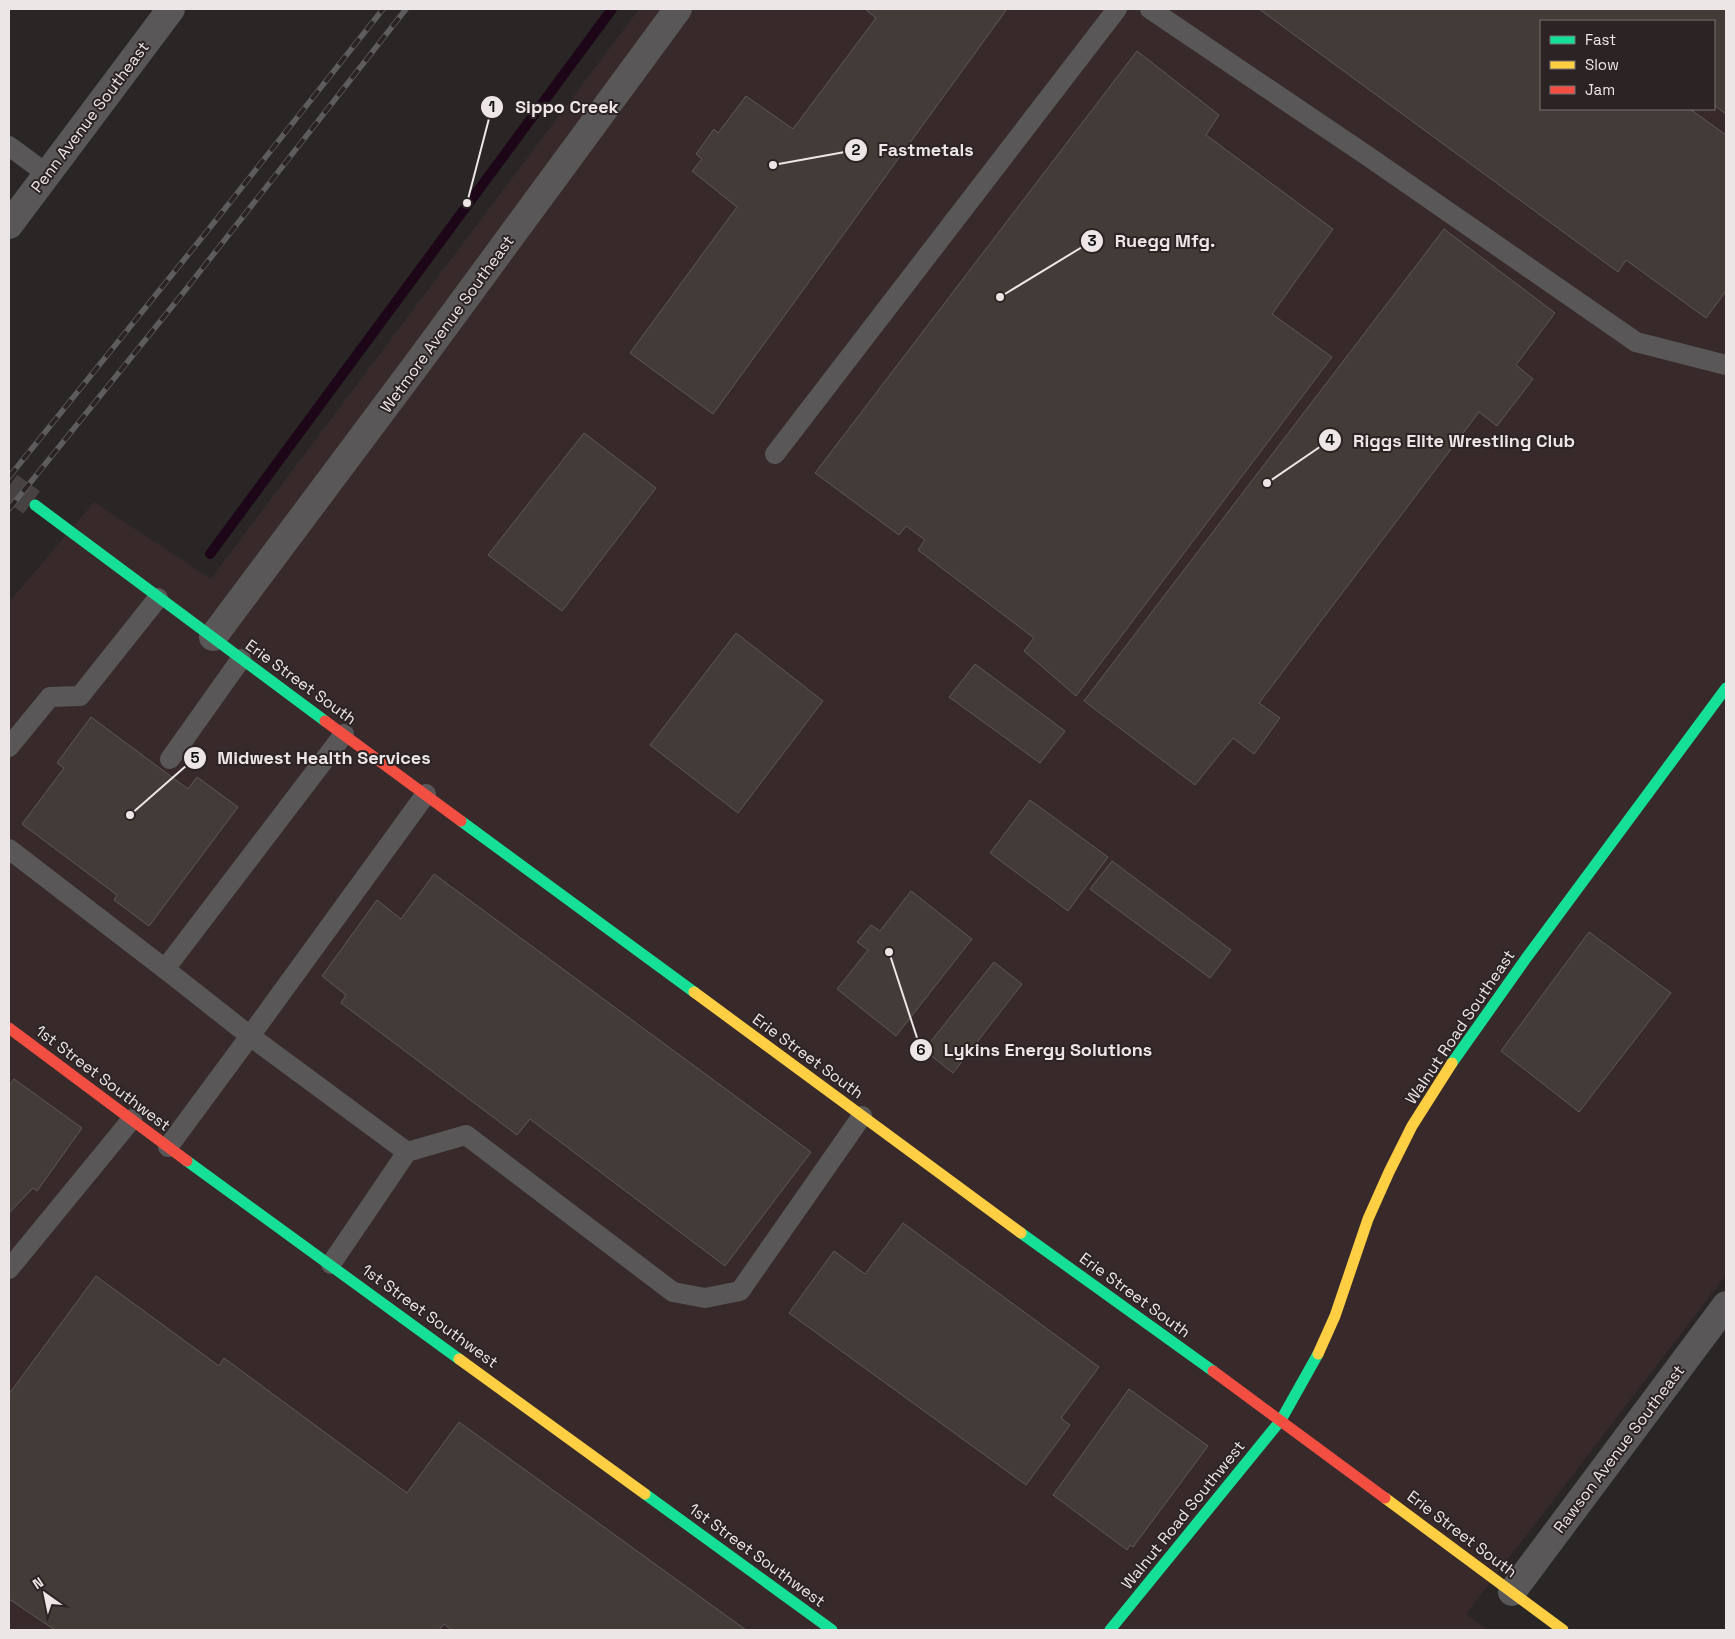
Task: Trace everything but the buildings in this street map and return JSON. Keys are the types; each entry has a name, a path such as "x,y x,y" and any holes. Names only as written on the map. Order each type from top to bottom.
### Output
{"main road":[{"name":"Erie Street South","path":"35,505 158,598 1045,1250 1281,1420 1563,1630"},
{"name":"Walnut Road Southeast","path":"1281,1420 1314,1364 1335,1316 1368,1220 1412,1126 1458,1054 1527,957 1726,688"},
{"name":"1st Street Southwest","path":"10,1032 132,1118 168,1147 832,1630"},
{"name":"Walnut Road Southwest","path":"1110,1630 1281,1420"}],"street":[{"name":"Penn Avenue Southeast","path":"9,225 171,9"},
{"name":"Wetmore Avenue Southeast","path":"213,637 423,356 678,9"},
{"name":"Rawson Avenue Southeast","path":"1512,1592 1726,1305"}],"lane":[{"path":"776,454 1118,9"},
{"path":"1150,9 1636,342 1726,365"},
{"path":"9,146 47,174"},
{"path":"9,747 50,697 80,696 158,598"},
{"path":"170,759 241,659"},
{"path":"164,969 344,734"},
{"path":"168,1147 426,794"},
{"path":"9,849 250,1036 408,1152"},
{"path":"330,1264 408,1152 466,1135 673,1292 705,1298 740,1291 862,1116"},
{"path":"9,1269 132,1118"}],"shaded area":[{"path":"639,9 1726,9 1726,1275 1466,1614 1488,1630 9,1630 9,602 94,502 211,579"}],"waterway":[{"path":"210,554 612,9"}],"tunnel":[{"path":"9,486 35,505"}],"railway":[{"path":"9,477 383,9"},
{"path":"9,509 183,293 406,9"}],"traffic: fast":[{"path":"35,505 325,721"},
{"path":"1452,1063 1527,957 1726,688"},
{"path":"461,821 694,992"},
{"path":"187,1161 459,1359"},
{"path":"1021,1233 1213,1371"},
{"path":"1110,1630 1281,1420 1318,1354"},
{"path":"645,1494 832,1630"}],"traffic: slow":[{"path":"694,992 1021,1233"},
{"path":"1318,1354 1335,1316 1368,1219 1389,1172 1412,1126 1452,1063"},
{"path":"459,1359 645,1494"},
{"path":"1385,1498 1563,1630"}],"traffic: jam":[{"path":"325,721 461,821"},
{"path":"9,1028 187,1161"},
{"path":"1213,1371 1385,1498"}],"place":[{"name":"Fastmetals","path":"773,165"},
{"name":"Sippo Creek","path":"467,203"},
{"name":"Ruegg Mfg.","path":"1000,297"},
{"name":"Riggs Elite Wrestling Club","path":"1267,483"},
{"name":"Midwest Health Services","path":"130,815"},
{"name":"Lykins Energy Solutions","path":"889,952"}]}
